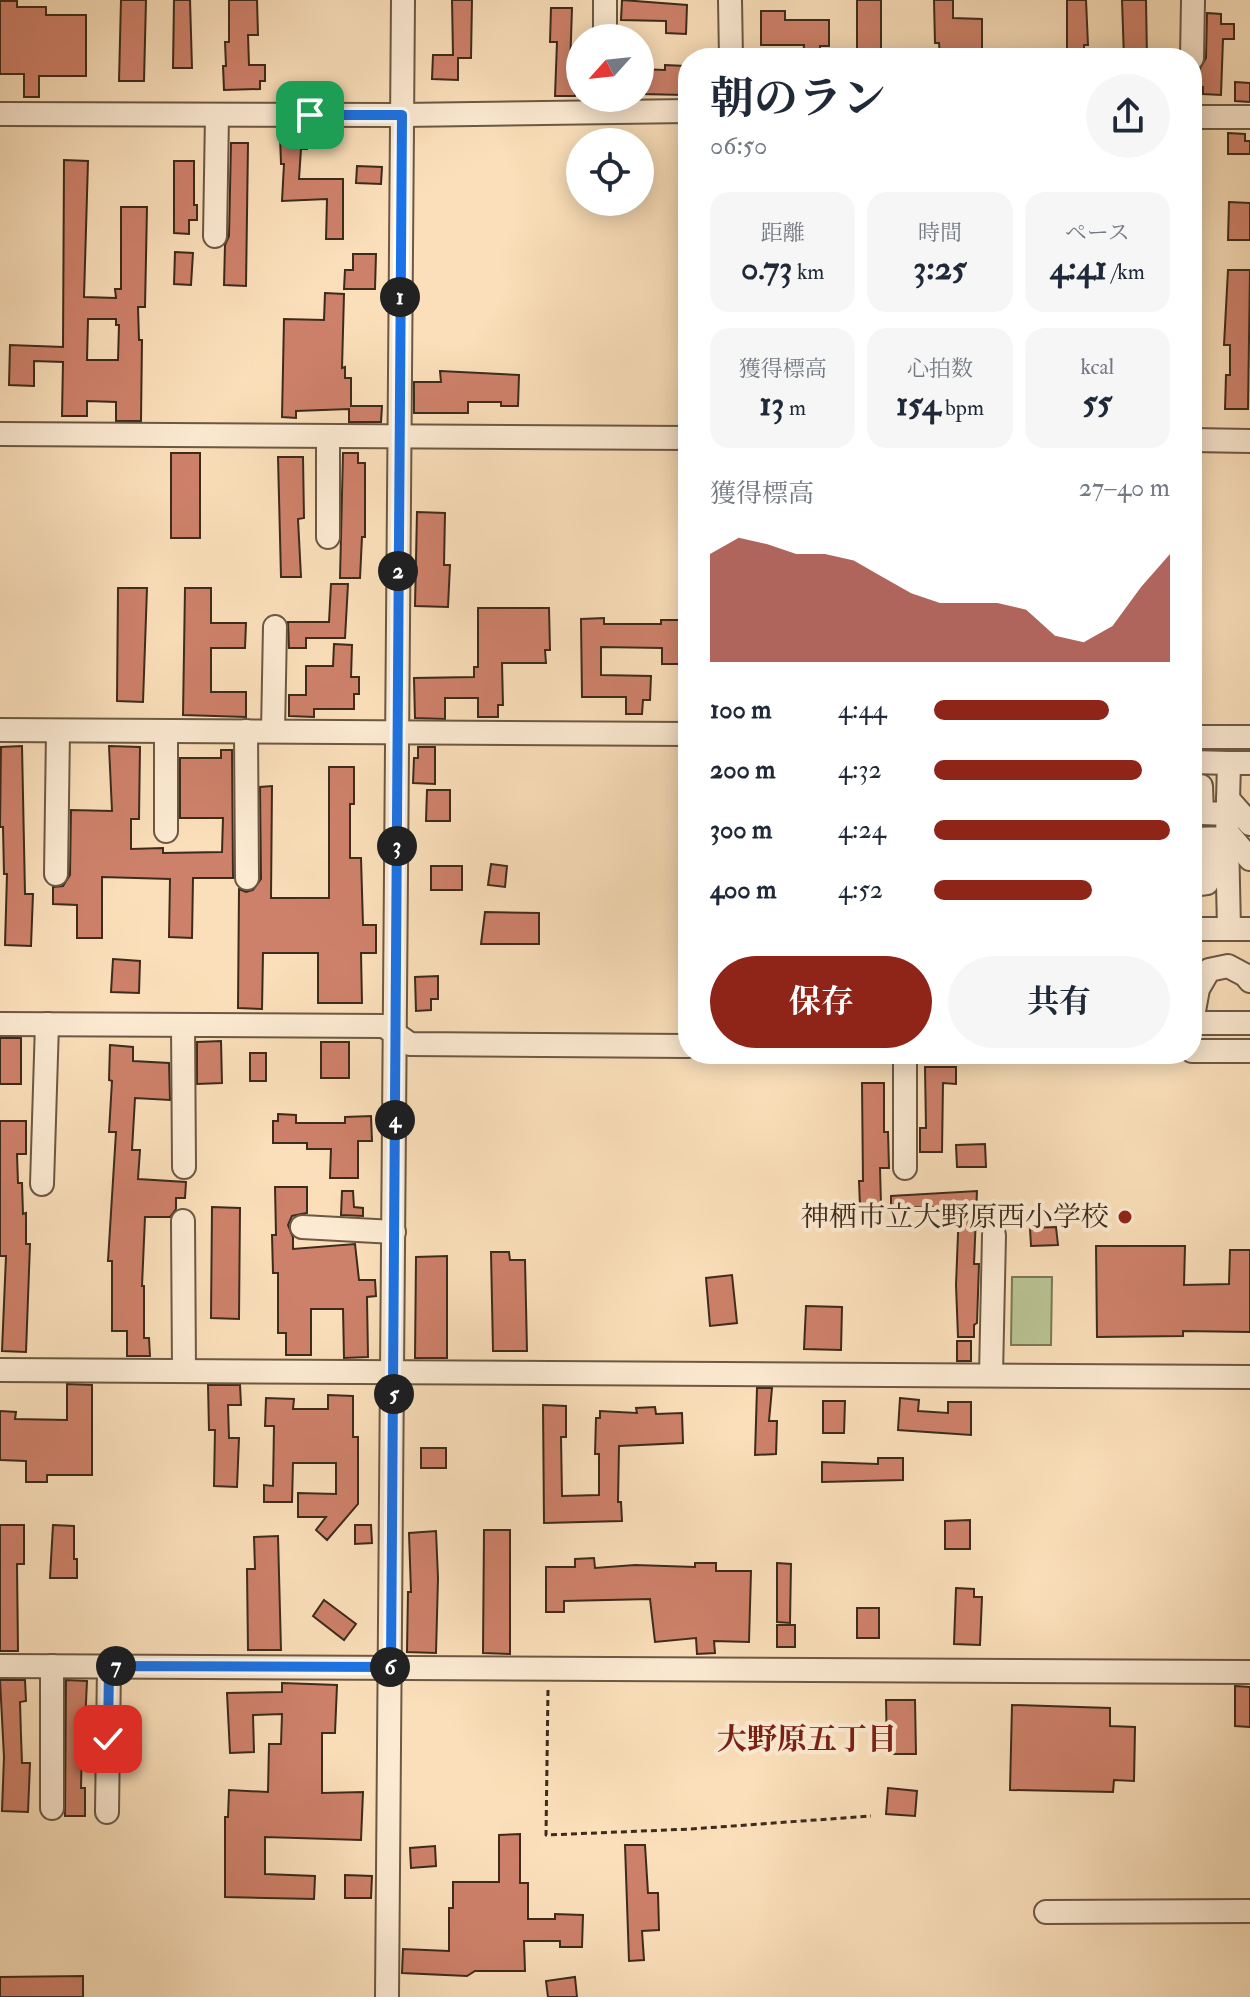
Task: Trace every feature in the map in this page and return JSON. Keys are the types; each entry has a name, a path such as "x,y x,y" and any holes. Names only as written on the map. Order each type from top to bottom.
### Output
{"street":[{"path":"387,1997 403,0"},
{"path":"605,0 605,24"},
{"path":"730,0 731,48"},
{"path":"1192,48 1193,0"},
{"path":"0,114 402,115 566,107"},
{"path":"654,109 678,110"},
{"path":"215,236 217,115"},
{"path":"1202,117 1250,117"},
{"path":"0,434 678,438"},
{"path":"328,436 328,537"},
{"path":"1202,440 1250,441"},
{"path":"273,731 275,627"},
{"path":"0,730 678,734"},
{"path":"56,874 58,731"},
{"path":"166,731 166,831"},
{"path":"246,731 247,878"},
{"path":"1202,737 1250,737"},
{"path":"1202,762 1240,763 1218,827 1207,883 1202,884"},
{"path":"1202,813 1250,859"},
{"path":"1218,827 1250,824"},
{"path":"1202,929 1240,929 1218,827"},
{"path":"1202,982 1209,970 1228,966 1250,981"},
{"path":"1202,1023 1250,1023"},
{"path":"0,1024 384,1026 410,1044 678,1046"},
{"path":"42,1184 47,1024"},
{"path":"183,1025 184,1167"},
{"path":"1202,1051 1250,1051"},
{"path":"905,1064 905,1168"},
{"path":"183,1221 184,1371"},
{"path":"302,1227 394,1232"},
{"path":"991,1375 994,1235"},
{"path":"0,1370 1250,1377"},
{"path":"0,1666 1250,1672"},
{"path":"52,1666 52,1808"},
{"path":"107,1812 109,1666"},
{"path":"1046,1912 1250,1911"}],"path":[{"path":"548,1670 546,1835 691,1829 871,1816"}],"green space":[{"path":"1012,1277 1052,1277 1051,1345 1011,1345"}],"building":[{"path":"121,0 146,0 144,81 119,81"},
{"path":"174,0 190,0 192,68 173,68"},
{"path":"229,0 257,0 258,35 248,35 249,65 265,65 265,81 260,81 260,89 224,90"},
{"path":"452,0 472,0 471,58 458,58 458,80 432,79 433,55 453,55"},
{"path":"622,0 687,5 686,34 666,33 666,21 621,20"},
{"path":"857,0 881,0 881,48 857,48"},
{"path":"934,0 953,0 953,18 982,19 982,48 939,48 939,43 935,43"},
{"path":"1067,0 1086,0 1088,45 1084,48 1067,48"},
{"path":"1122,0 1146,0 1147,48 1124,48"},
{"path":"0,1 17,1 17,7 46,7 46,15 86,15 86,76 39,76 39,97 24,97 24,74 0,74"},
{"path":"551,8 572,8 571,24 566,24 566,96 555,96 557,42 550,42"},
{"path":"761,11 785,11 785,20 829,20 829,46 761,45"},
{"path":"1207,13 1221,14 1221,24 1234,24 1234,39 1223,39 1221,95 1203,94 1202,65 1206,58"},
{"path":"665,65 678,66 678,95 654,94 654,70 665,70"},
{"path":"1235,82 1250,83 1250,102 1235,101"},
{"path":"1228,133 1245,134 1245,141 1250,141 1250,154 1228,154"},
{"path":"307,134 307,149 301,149 299,179 343,179 343,239 326,239 327,199 282,201 284,164 281,164 280,135"},
{"path":"231,143 248,143 246,286 224,285 225,245 229,236"},
{"path":"64,160 88,161 84,297 116,298 115,289 121,289 121,207 147,207 145,307 138,307 139,340 142,340 141,421 116,421 116,402 87,401 87,416 62,416 63,362 34,361 34,386 9,385 10,345 63,347","holes":["88,319 116,319 116,325 119,325 118,360 87,360"]},
{"path":"174,161 194,161 197,220 189,220 189,234 174,233"},
{"path":"357,166 382,167 381,184 356,183"},
{"path":"1229,202 1250,203 1250,240 1228,240"},
{"path":"175,252 193,253 191,285 174,284"},
{"path":"353,254 376,254 375,289 344,289 345,270 353,270"},
{"path":"1228,270 1250,270 1248,409 1225,409 1226,375 1230,375 1230,345 1224,345"},
{"path":"325,293 344,294 342,368 345,367 345,378 351,378 351,406 382,406 381,422 349,422 349,409 296,411 296,418 282,417 284,319 324,320"},
{"path":"440,371 519,375 518,406 501,406 501,402 468,402 468,413 414,413 414,382 441,382"},
{"path":"171,453 200,453 200,538 171,538"},
{"path":"343,453 358,453 358,463 365,463 365,537 362,537 360,578 340,578"},
{"path":"278,457 303,457 304,518 298,519 301,577 281,577"},
{"path":"417,512 445,513 444,565 450,565 448,607 415,606"},
{"path":"331,584 348,584 345,638 306,638 306,648 289,648 288,622 329,622"},
{"path":"118,588 147,588 143,702 117,701"},
{"path":"185,588 211,588 211,623 246,623 245,648 211,648 211,692 246,692 246,717 183,715"},
{"path":"478,608 549,608 550,650 545,650 546,663 502,663 503,705 498,705 498,717 478,717 478,698 445,698 445,719 415,718 414,678 474,677 474,667 478,667"},
{"path":"604,618 604,624 661,624 661,620 678,620 678,664 662,664 662,648 601,647 601,675 651,676 650,700 643,700 642,714 626,714 626,697 582,697 581,619"},
{"path":"334,644 352,645 351,677 359,677 359,694 354,694 354,709 314,709 314,717 289,716 289,695 306,695 306,666 333,666"},
{"path":"22,746 25,894 33,894 31,946 5,945 7,874 4,874 3,827 0,827 1,747"},
{"path":"109,746 140,747 139,819 131,819 131,849 163,848 163,853 222,852 223,818 180,818 180,758 221,758 221,750 232,750 233,878 193,878 192,938 169,937 170,879 102,877 102,938 77,938 77,905 53,904 53,887 63,886 70,875 71,810 112,811"},
{"path":"418,747 435,747 435,784 413,783 414,758 418,758"},
{"path":"329,767 354,767 350,858 361,858 363,925 376,925 376,953 361,953 362,1003 318,1003 318,953 263,953 262,1009 238,1008 239,889 246,892 253,890 261,879 260,787 272,786 271,898 329,898"},
{"path":"427,790 450,790 450,821 426,821"},
{"path":"491,864 507,866 505,887 488,885"},
{"path":"431,866 462,866 462,890 431,890"},
{"path":"485,912 539,913 539,944 481,944"},
{"path":"113,959 140,961 139,993 111,992"},
{"path":"438,976 438,999 431,999 431,1010 416,1011 415,977"},
{"path":"0,1038 21,1038 21,1084 0,1084"},
{"path":"221,1041 222,1083 197,1084 197,1042"},
{"path":"321,1042 349,1042 349,1078 321,1078"},
{"path":"110,1045 133,1047 133,1061 169,1063 170,1100 135,1098 132,1150 140,1150 138,1179 186,1182 185,1198 176,1198 176,1209 170,1217 145,1217 142,1286 144,1338 149,1338 150,1356 127,1356 127,1331 112,1331 112,1261 108,1261 116,1132 109,1132 112,1081 109,1080"},
{"path":"250,1053 266,1053 266,1081 250,1081"},
{"path":"925,1067 956,1067 956,1084 943,1083 942,1152 920,1152 920,1128 926,1128"},
{"path":"862,1083 884,1083 884,1132 888,1132 889,1168 880,1168 881,1205 860,1206 859,1181 863,1181"},
{"path":"278,1114 296,1115 296,1123 345,1123 345,1117 371,1116 372,1141 358,1141 358,1178 330,1178 331,1149 307,1149 307,1143 273,1143 273,1121 278,1121"},
{"path":"0,1121 26,1121 26,1154 17,1154 18,1183 22,1183 23,1214 26,1213 26,1244 30,1244 26,1352 2,1351 6,1256 0,1256"},
{"path":"985,1144 986,1167 957,1167 956,1145"},
{"path":"275,1187 307,1187 307,1213 292,1216 288,1225 293,1237 293,1249 355,1244 359,1280 375,1280 376,1296 367,1297 368,1357 344,1358 343,1309 311,1309 311,1355 286,1355 286,1333 278,1333 278,1273 273,1273"},
{"path":"342,1191 353,1191 354,1207 363,1208 363,1216 341,1215"},
{"path":"977,1191 974,1264 979,1264 977,1323 974,1325 974,1337 958,1337 956,1285 959,1208 891,1207 891,1196"},
{"path":"212,1207 240,1208 239,1319 211,1318"},
{"path":"1056,1227 1058,1245 1031,1246 1030,1228"},
{"path":"1096,1246 1185,1246 1184,1285 1229,1284 1230,1250 1250,1250 1250,1332 1183,1331 1183,1336 1097,1337"},
{"path":"491,1252 509,1252 510,1260 525,1260 527,1351 493,1351"},
{"path":"447,1256 447,1358 415,1358 416,1257"},
{"path":"732,1275 737,1323 710,1326 706,1278"},
{"path":"806,1306 842,1307 841,1350 804,1349"},
{"path":"957,1341 971,1341 971,1361 957,1361"},
{"path":"67,1384 92,1385 92,1475 47,1475 47,1482 26,1482 26,1461 0,1460 0,1411 16,1412 15,1419 67,1420"},
{"path":"208,1385 240,1385 241,1405 228,1405 229,1438 239,1438 237,1487 214,1486 215,1430 209,1430"},
{"path":"757,1388 772,1388 769,1421 777,1421 776,1454 755,1455"},
{"path":"328,1395 353,1396 353,1437 358,1437 358,1504 327,1540 316,1530 326,1517 298,1517 298,1493 336,1494 336,1463 293,1463 292,1502 264,1502 264,1485 273,1486 274,1426 265,1426 266,1398 294,1399 293,1409 328,1409"},
{"path":"900,1398 919,1400 918,1411 948,1413 948,1402 971,1402 971,1435 898,1430"},
{"path":"823,1401 845,1401 844,1433 823,1433"},
{"path":"543,1405 566,1406 566,1437 561,1437 562,1496 599,1495 599,1454 595,1454 596,1418 600,1418 600,1411 637,1413 636,1408 655,1407 656,1414 682,1413 683,1443 619,1446 618,1502 621,1502 622,1521 544,1523"},
{"path":"421,1448 446,1448 446,1468 421,1468"},
{"path":"878,1458 903,1458 903,1480 822,1482 822,1462 878,1464"},
{"path":"970,1520 970,1549 945,1549 945,1521"},
{"path":"0,1525 24,1525 24,1564 17,1564 18,1651 0,1651"},
{"path":"53,1525 74,1526 77,1578 50,1578"},
{"path":"355,1525 371,1525 372,1543 355,1544"},
{"path":"484,1530 510,1530 510,1654 483,1653"},
{"path":"436,1531 436,1653 407,1652 408,1592 411,1592 409,1533"},
{"path":"278,1536 281,1650 248,1650 247,1569 255,1569 254,1537"},
{"path":"594,1558 595,1568 635,1565 695,1567 695,1563 716,1563 716,1571 751,1571 749,1642 714,1641 715,1653 697,1654 696,1638 655,1642 650,1599 564,1601 564,1612 546,1612 546,1567 575,1567 575,1559"},
{"path":"777,1563 791,1564 790,1623 777,1622"},
{"path":"956,1588 974,1589 974,1597 982,1597 980,1645 954,1644"},
{"path":"324,1600 356,1624 344,1640 313,1616"},
{"path":"857,1608 879,1608 879,1638 857,1638"},
{"path":"777,1625 795,1625 795,1647 777,1647"},
{"path":"0,1680 25,1680 26,1701 20,1702 22,1763 30,1763 28,1812 2,1811 4,1757"},
{"path":"66,1680 87,1681 85,1724 94,1724 94,1745 82,1745 81,1788 85,1788 85,1816 65,1816"},
{"path":"282,1683 337,1685 335,1733 322,1733 322,1793 363,1792 361,1840 265,1837 265,1874 315,1876 314,1899 225,1897 225,1817 228,1817 229,1790 268,1792 269,1744 281,1744 282,1714 253,1715 254,1752 230,1753 227,1693 282,1692"},
{"path":"1235,1686 1250,1687 1250,1727 1235,1726"},
{"path":"886,1700 915,1700 916,1754 887,1754"},
{"path":"1012,1705 1110,1708 1110,1726 1135,1727 1134,1781 1114,1780 1113,1792 1010,1790"},
{"path":"888,1788 917,1791 915,1816 886,1814"},
{"path":"520,1834 520,1883 528,1883 528,1919 555,1919 555,1914 583,1915 582,1947 560,1947 560,1941 524,1941 525,1971 475,1971 467,1976 402,1973 403,1949 449,1951 449,1908 453,1908 453,1882 499,1882 499,1835"},
{"path":"625,1845 645,1845 648,1893 658,1893 659,1930 642,1931 644,1960 629,1961"},
{"path":"435,1846 436,1866 411,1868 410,1848"},
{"path":"345,1875 372,1876 371,1898 345,1898"},
{"path":"83,1976 83,1997 0,1997 0,1977"},
{"path":"575,1977 577,1997 548,1997 546,1981"}],"place":[{"name":"神栖市立大野原西小学校","path":"1125,1217"}],"district":[{"name":"大野原五丁目","path":"807,1739"}],"route":[{"path":"108,1739 109,1666 391,1667 402,115 310,115"}]}
